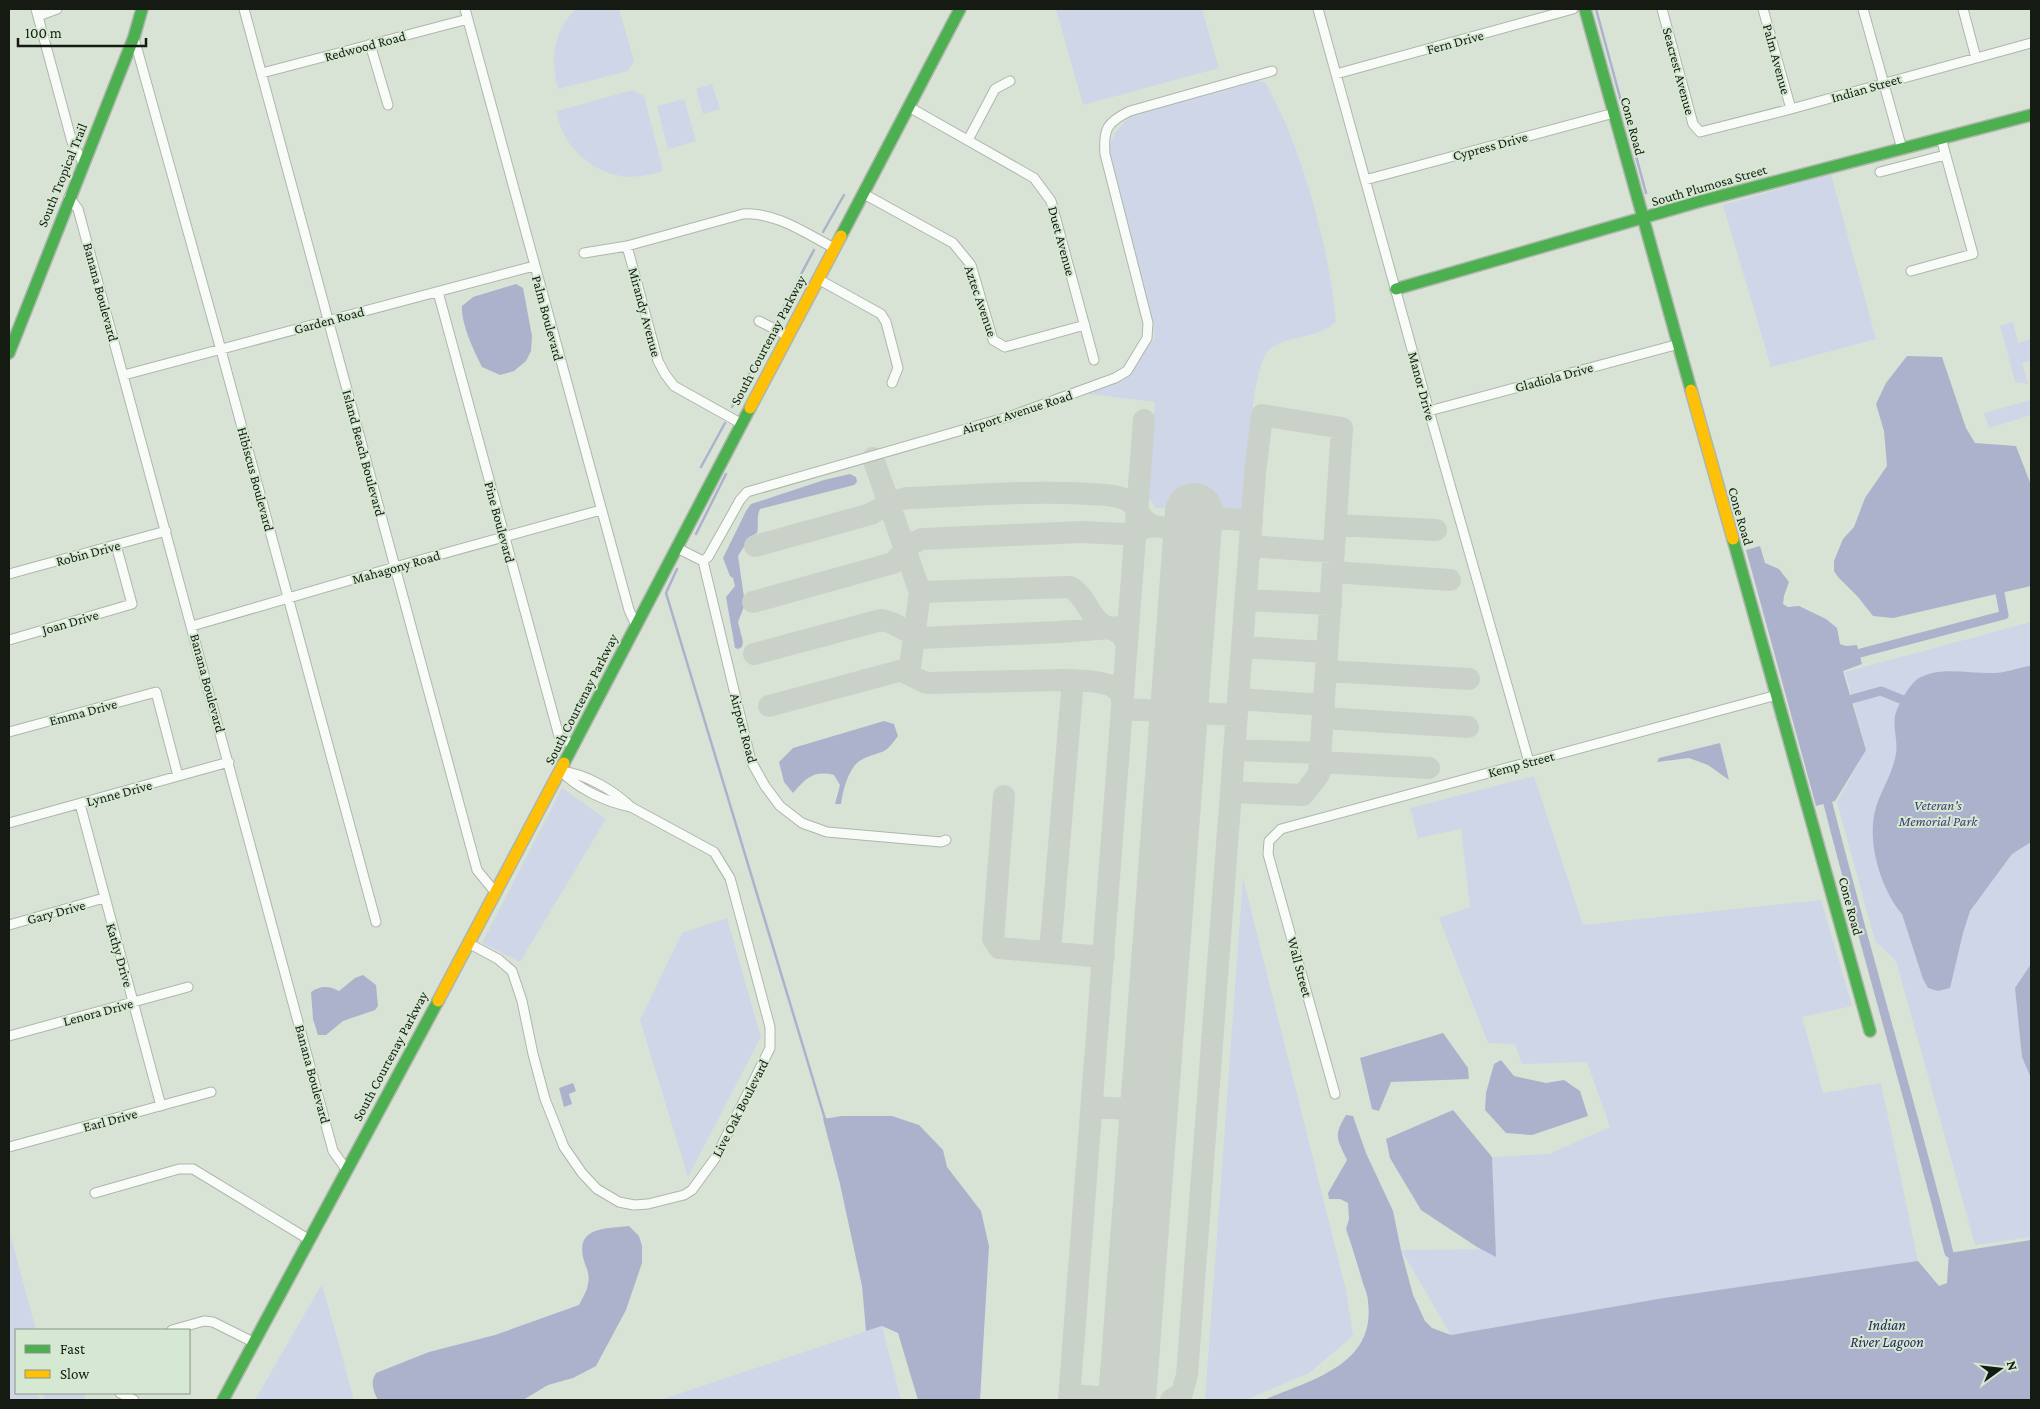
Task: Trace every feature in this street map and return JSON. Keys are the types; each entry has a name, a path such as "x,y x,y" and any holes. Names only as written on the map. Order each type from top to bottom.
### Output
{"street":[{"path":"57,9 37,12 72,142 83,164"},
{"name":"South Tropical Trail","path":"9,348 134,37 142,9"},
{"name":"Island Beach Boulevard","path":"244,9 477,870 495,892"},
{"name":"Palm Boulevard","path":"465,9 601,510 629,610 636,625"},
{"name":"South Courtenay Parkway","path":"222,1400 561,771 573,744 960,9"},
{"name":"Manor Drive","path":"1318,9 1429,411 1529,762"},
{"name":"Fern Drive","path":"1336,74 1573,9"},
{"name":"Cone Road","path":"1585,9 1870,1031"},
{"name":"Seacrest Avenue","path":"1662,9 1693,124 1700,132"},
{"name":"Palm Avenue","path":"1763,9 1791,109"},
{"path":"1863,9 1902,149"},
{"path":"1963,9 1976,58"},
{"name":"Redwood Road","path":"262,73 468,19"},
{"name":"Hibiscus Boulevard","path":"134,37 376,922"},
{"name":"Indian Street","path":"1700,132 2031,43"},
{"path":"370,44 388,105"},
{"name":"Airport Avenue Road","path":"703,561 708,557 740,500 747,492 1011,416 1115,378 1127,371 1147,338 1148,323 1105,154 1104,134 1114,119 1130,111 1272,71"},
{"path":"968,140 995,89 1010,81"},
{"name":"Duet Avenue","path":"909,107 1034,178 1051,201 1094,360"},
{"name":"Cypress Drive","path":"1366,180 1614,112"},
{"name":"South Plumosa Street","path":"1396,289 1701,201 2031,115"},
{"path":"1911,271 1973,254 1941,138"},
{"path":"1880,172 1945,155"},
{"name":"Aztec Avenue","path":"864,194 953,243 971,265 992,340 1005,347 1085,325"},
{"name":"Banana Boulevard","path":"69,197 78,209 333,1151 346,1169"},
{"path":"584,253 627,246 743,214 775,218 834,248"},
{"name":"Mirandy Avenue","path":"627,246 658,361 665,374 674,386 742,424"},
{"name":"Garden Road","path":"124,376 534,266"},
{"path":"818,279 881,314 886,322 898,368 892,383"},
{"name":"Pine Boulevard","path":"438,292 559,736 573,744"},
{"path":"759,320 788,336"},
{"name":"Gladiola Drive","path":"1429,411 1679,344"},
{"name":"Mahagony Road","path":"192,626 395,566 601,510"},
{"name":"Robin Drive","path":"9,574 166,531"},
{"name":"Joan Drive","path":"9,640 132,604 116,545"},
{"path":"677,548 703,561"},
{"name":"Airport Road","path":"703,561 751,761 765,786 780,806 802,823 827,832 941,842 946,840"},
{"name":"Emma Drive","path":"9,732 156,692 178,776"},
{"name":"Kemp Street","path":"1269,841 1280,829 1777,695"},
{"name":"Lynne Drive","path":"9,823 229,762"},
{"name":"Live Oak Boulevard","path":"468,943 498,959 512,971 522,1002 545,1098 564,1147 582,1174 607,1195 619,1202 634,1205 669,1199 684,1195 692,1190 716,1158 770,1048 770,1027 730,878 714,852 631,807 617,804 572,782 561,771"},
{"name":"Kathy Drive","path":"80,804 161,1106"},
{"name":"Wall Street","path":"1269,841 1268,854 1335,1094"},
{"name":"Gary Drive","path":"9,924 104,898"},
{"name":"Lenora Drive","path":"9,1036 188,986"},
{"name":"Earl Drive","path":"9,1147 211,1092"},
{"path":"95,1193 179,1169 193,1169 308,1239"},
{"path":"176,1329 204,1321 213,1322 253,1342"},
{"path":"122,1394 134,1400"}],"green space":[{"path":"576,9 619,9 634,61 628,71 558,89 554,67 555,46 562,27"},
{"path":"1056,9 1202,9 1219,68 1083,105"},
{"path":"1256,80 1266,83 1286,125 1300,161 1320,229 1330,275 1336,321 1321,331 1276,345 1269,350 1263,360 1254,398 1244,505 1241,509 1234,512 1156,508 1146,494 1155,402 1088,394 1124,379 1154,339 1154,329 1109,147 1115,133 1129,117"},
{"path":"712,84 720,109 703,114 696,89"},
{"path":"633,90 644,96 663,171 632,177 609,173 587,162 578,154 564,134 559,123 557,111"},
{"path":"684,99 696,141 668,149 657,106"},
{"path":"1831,174 1876,339 1771,367 1723,205"},
{"path":"2013,322 2018,343 2031,339 2031,361 2022,363 2028,384 2015,382 2000,326"},
{"path":"2031,400 2031,415 1989,428 1984,413"},
{"name":"Veteran's Memorial Park","path":"2031,622 2031,1237 1975,1245 1896,961 1875,941 1837,802 1866,749 1845,672"},
{"path":"1534,776 1583,925 1821,900 1852,1006 1802,1017 1823,1093 1881,1083 1918,1261 1451,1335 1401,1250 1495,1249 1492,1157 1549,1154 1610,1127 1587,1062 1522,1064 1515,1044 1488,1043 1439,918 1470,907 1461,829 1418,838 1410,808"},
{"path":"562,788 606,819 520,962 482,943"},
{"path":"1243,878 1346,1290 1353,1336 1309,1373 1246,1400 1205,1400"},
{"path":"727,918 761,1037 688,1177 640,1020 682,933"},
{"path":"9,1230 36,1329 15,1329 15,1394 38,1394 40,1400 9,1400"},
{"path":"322,1284 354,1400 255,1400"},
{"path":"882,1326 901,1400 660,1400"},
{"path":"43,1394 83,1394 86,1400 45,1400"}],"water":[{"path":"516,284 523,288 532,336 531,351 526,361 514,371 500,375 482,367 466,329 462,306 473,297"},
{"path":"1907,356 1942,357 1966,428 1975,443 2016,446 2031,485 2031,586 1893,618 1873,616 1858,597 1838,577 1834,571 1834,561 1843,539 1854,527 1865,498 1887,466 1884,431 1876,404 1886,383"},
{"path":"850,474 856,477 857,482 854,485 760,509 757,533 750,537 738,556 745,604 738,622 743,642 742,647 735,648 726,597 735,586 723,558 746,511 751,504 824,480"},
{"path":"1760,546 1765,563 1779,569 1789,582 1783,604 1788,607 1799,606 1826,619 1837,628 1840,644 1846,646 1857,645 1862,664 1843,671 1866,750 1835,801 1816,806 1746,550"},
{"path":"2031,666 2031,842 2012,854 1970,911 1950,988 1938,991 1928,988 1923,979 1902,914 1894,904 1882,879 1874,852 1873,824 1875,811 1896,754 1896,712 1904,695 1915,681 1928,674 1946,671 1999,673"},
{"path":"884,721 894,724 898,736 883,752 858,762 850,772 841,804 835,804 840,785 834,775 821,774 811,776 793,793 784,782 779,762 793,748"},
{"path":"1720,743 1729,780 1708,765 1689,758 1657,762 1659,758"},
{"path":"2031,964 2031,1078 2022,1057 2015,988"},
{"path":"363,975 376,985 378,1006 375,1010 343,1021 326,1035 318,1035 313,1019 311,992 325,987 339,991 355,978"},
{"path":"1443,1033 1468,1068 1469,1079 1391,1082 1379,1111 1372,1109 1360,1058"},
{"path":"1501,1060 1514,1076 1546,1083 1564,1080 1580,1091 1588,1116 1532,1135 1506,1133 1485,1110 1486,1093 1494,1064"},
{"path":"573,1083 576,1091 569,1094 572,1104 564,1107 559,1088"},
{"path":"1453,1110 1492,1157 1496,1257 1477,1247 1421,1210 1390,1158 1386,1139"},
{"name":"Indian River Lagoon","path":"1346,1115 1353,1116 1366,1153 1393,1211 1413,1295 1425,1321 1432,1328 1451,1335 1664,1298 1918,1261 1939,1286 1947,1283 1949,1253 2031,1240 2031,1400 1264,1400 1336,1368 1350,1356 1361,1341 1368,1324 1367,1297 1346,1229 1349,1219 1348,1203 1340,1199 1329,1199 1328,1193 1347,1160 1338,1138 1339,1128"},
{"path":"842,1116 892,1116 919,1125 943,1150 947,1167 981,1211 989,1246 980,1400 918,1400 898,1333 882,1326 866,1331 862,1286 840,1184 823,1119"},
{"path":"629,1226 639,1236 642,1246 642,1263 626,1310 596,1366 573,1378 548,1385 523,1400 378,1400 373,1386 376,1373 429,1352 495,1335 579,1305 589,1281 582,1250 584,1241 588,1235 602,1229"}],"waterway":[{"path":"1596,9 1646,193"},
{"path":"823,232 844,195"},
{"path":"782,310 814,250"},
{"path":"732,407 764,346"},
{"path":"701,467 725,423"},
{"path":"696,534 726,474"},
{"path":"677,569 666,593 825,1119"},
{"path":"1849,656 2004,615 2000,593"},
{"path":"1841,702 1881,691 1903,700"},
{"path":"1825,792 1949,1253"}],"taxiway":[{"path":"1171,1400 1182,1393 1187,1375 1255,474 1262,415 1342,428 1319,774 1303,795 1231,792"},
{"path":"1069,1400 1144,420"},
{"path":"873,458 920,592 909,674"},
{"path":"755,546 871,514 889,503 906,498 1044,493 1112,495 1129,502 1148,523 1154,526"},
{"path":"1139,526 1155,526 1176,531 1192,547 1196,532 1206,522 1221,519 1252,521"},
{"path":"1336,525 1436,530"},
{"path":"753,602 893,563 911,544 922,539 1082,532 1123,534 1149,527"},
{"path":"1250,546 1334,552"},
{"path":"1333,572 1450,580"},
{"path":"920,592 1070,587 1082,598 1091,613 1102,625 1118,627"},
{"path":"1246,600 1331,604"},
{"path":"754,654 881,620 892,623 921,638 1111,628 1122,635 1127,645"},
{"path":"1242,647 1327,652"},
{"path":"769,706 899,671 926,683 1062,680 1102,683 1110,685 1120,693 1123,709 1237,715"},
{"path":"1326,671 1469,679"},
{"path":"1050,952 1073,680"},
{"path":"1238,699 1324,705"},
{"path":"1323,718 1468,727"},
{"path":"1234,750 1320,753"},
{"path":"1320,762 1429,768"},
{"path":"1004,796 993,939 999,948 1104,957"},
{"path":"1092,1107 1149,1110"},
{"path":"1070,1395 1134,1400"}],"runway":[{"path":"1127,1400 1194,512"}],"traffic: fast":[{"path":"9,353 134,37 142,9"},
{"path":"841,236 960,9"},
{"path":"1585,9 1691,390"},
{"path":"1396,289 1701,201 2031,115"},
{"path":"564,763 750,408"},
{"path":"1733,539 1870,1031"},
{"path":"223,1400 438,1001"}],"traffic: slow":[{"path":"750,408 841,236"},
{"path":"1691,390 1733,539"},
{"path":"438,1001 564,763"}]}
